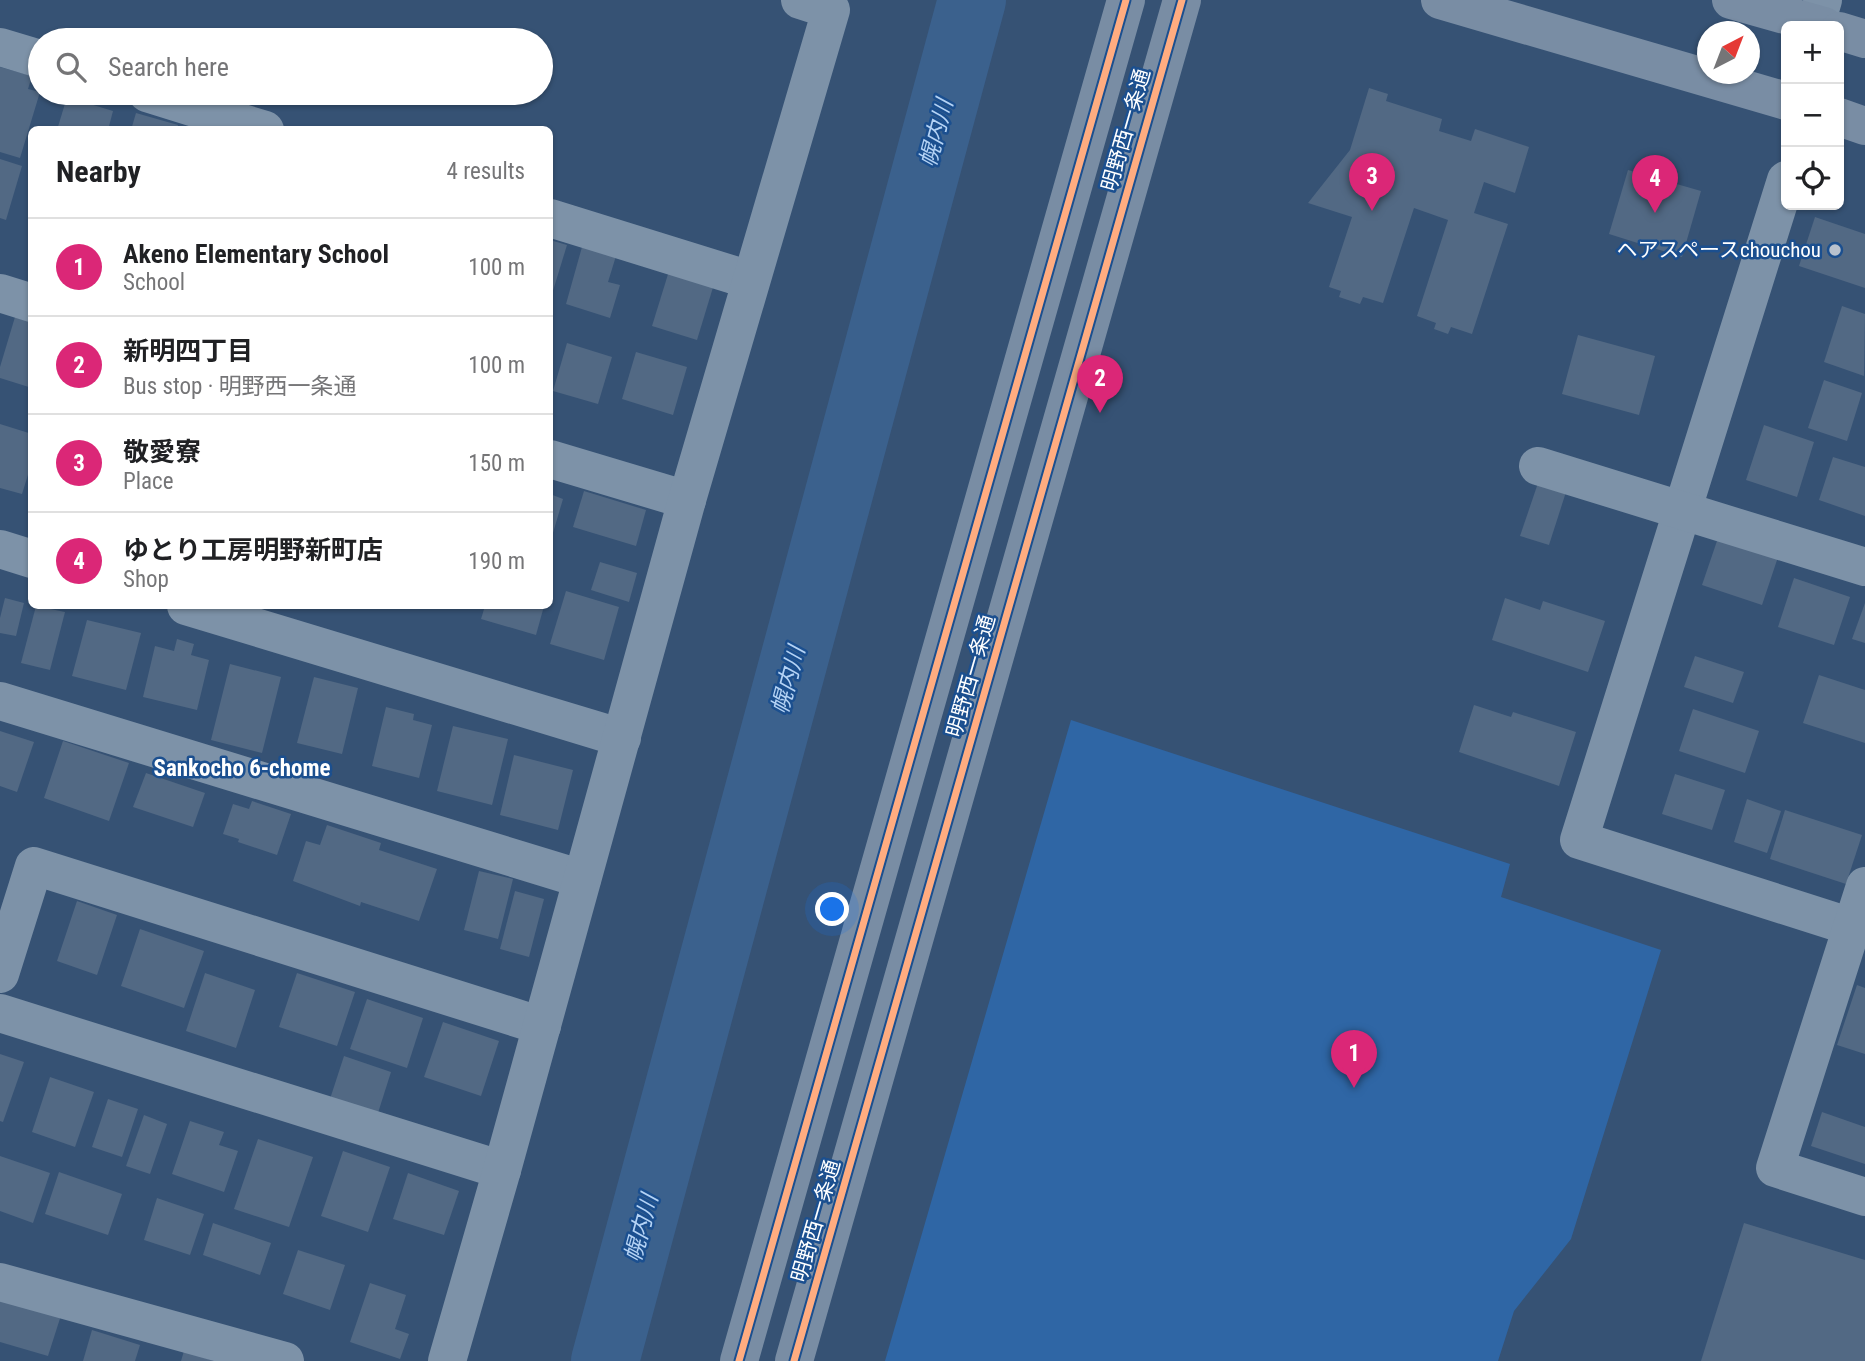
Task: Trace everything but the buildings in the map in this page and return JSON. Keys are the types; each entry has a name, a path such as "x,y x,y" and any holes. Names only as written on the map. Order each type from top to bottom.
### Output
{"street":[{"path":"447,1361 687,500 831,9 800,0"},
{"name":"明野西一条通","path":"739,1361 1126,0"},
{"name":"明野西一条通","path":"794,1361 1182,0"},
{"path":"1440,0 1781,100"},
{"path":"1731,0 1826,20 1865,39"},
{"path":"0,47 28,56"},
{"path":"185,105 252,126"},
{"path":"1844,119 1865,125"},
{"path":"1781,196 1579,839 1852,927"},
{"path":"553,219 750,280"},
{"path":"0,293 28,302"},
{"path":"553,460 687,500"},
{"path":"1538,466 1865,567"},
{"path":"0,549 28,558"},
{"path":"196,609 622,738"},
{"path":"0,701 582,879"},
{"path":"0,974 34,866 542,1026"},
{"path":"1865,887 1775,1168 1865,1197"},
{"path":"0,1013 502,1170"},
{"path":"0,1282 285,1361"}],"shaded area":[{"path":"1071,720 1510,864 1501,897 1661,950 1571,1239 1514,1311 1498,1361 885,1361"}],"waterway":[{"name":"幌内川","path":"605,1361 972,0"}],"cycle path":[{"path":"739,1361 1126,0"},
{"path":"794,1361 1182,0"}],"place":[{"name":"敬愛寮","path":"1372,211"},
{"name":"ゆとり工房明野新町店","path":"1655,213"},
{"name":"ヘアスペースchouchou","path":"1835,250"},
{"name":"新明四丁目","path":"1100,413"},
{"name":"Akeno Elementary School","path":"1354,1088"}],"district":[{"name":"Sankocho 6-chome","path":"242,768"}]}
